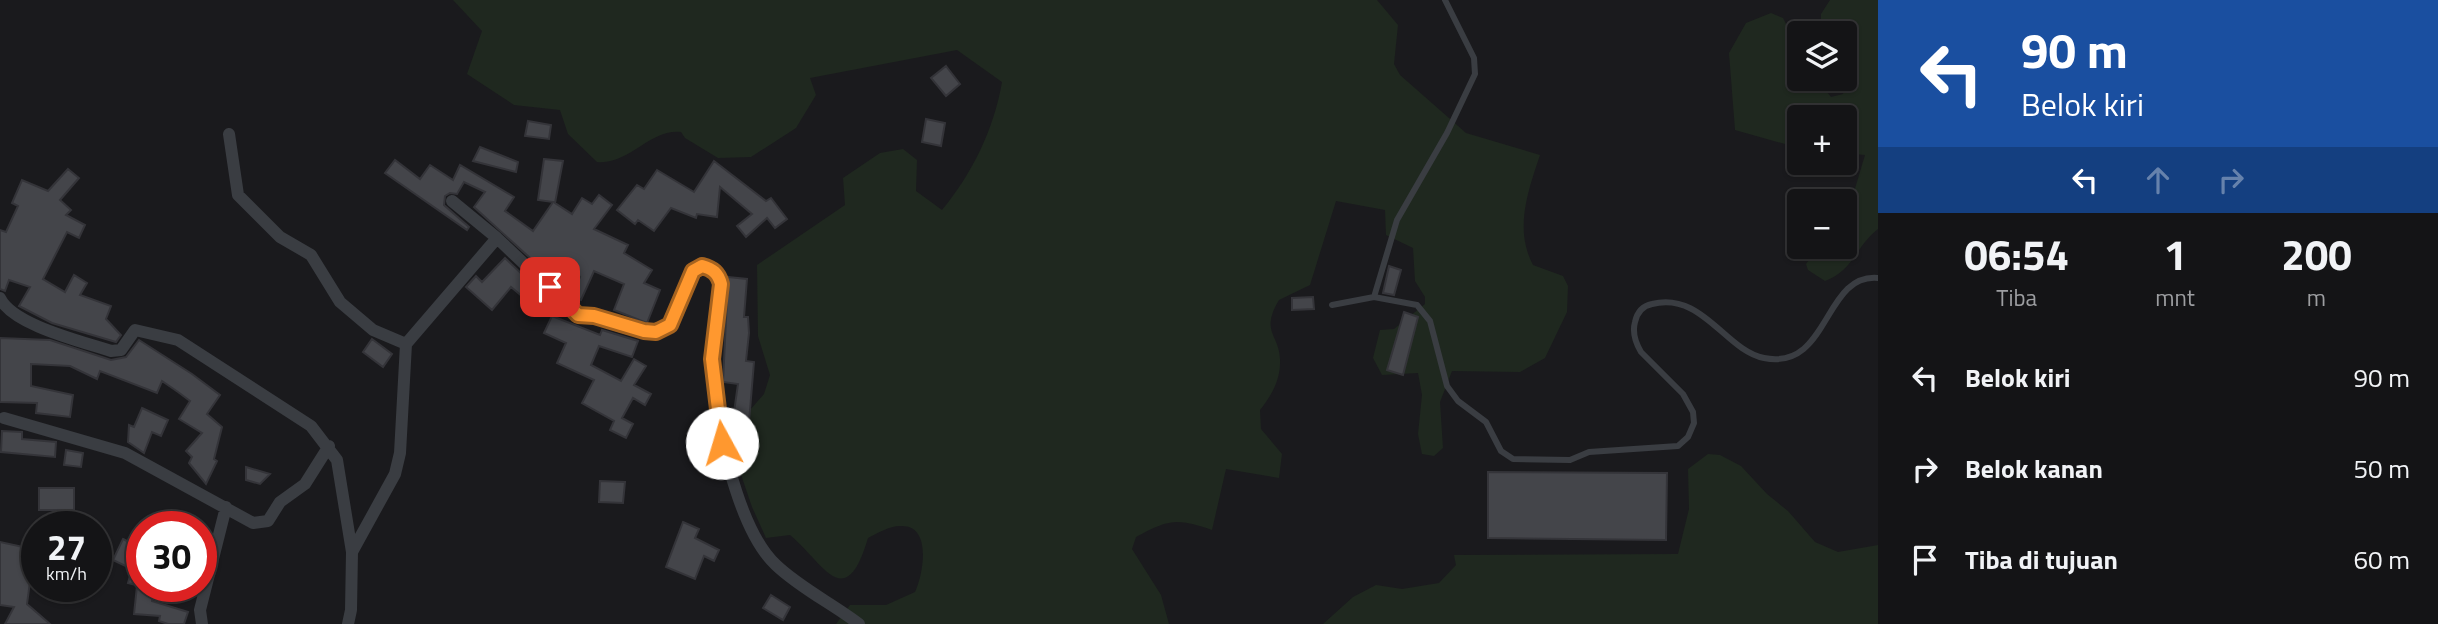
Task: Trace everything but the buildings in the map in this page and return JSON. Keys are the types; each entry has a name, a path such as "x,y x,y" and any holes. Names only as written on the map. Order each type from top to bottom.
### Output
{"street":[{"path":"229,134 238,195 281,237 311,255 340,302 373,330 406,344"},
{"path":"452,201 497,238 578,315 594,316 634,330 656,332 670,325 693,271 702,266 719,275 718,326 712,359 722,443 738,494 761,544 775,565 859,624"},
{"path":"352,552 395,474 403,425 406,344 497,238"},
{"path":"0,298 5,308 22,320 111,351 121,350 135,330 178,340 311,426 329,446 337,460 352,552 351,610 348,624"},
{"path":"4,418 125,453 253,523 268,521 280,502 305,484 329,446"},
{"path":"202,624 200,610 226,507"}],"lane":[{"path":"1374,297 1397,220 1447,133 1475,74 1474,58 1445,0"},
{"path":"1332,305 1374,297 1417,305 1430,321 1447,386 1458,401 1475,411 1486,422 1501,451 1513,459 1570,460 1589,452 1678,446 1688,437 1694,423 1689,401 1641,352 1636,343 1633,330 1637,313 1648,304 1662,302 1690,307 1751,352 1763,358 1779,358 1797,355 1807,347 1847,287 1858,281 1878,278"}],"shaded area":[{"path":"453,0 1377,0 1398,25 1394,64 1400,75 1466,133 1540,155 1525,210 1524,238 1533,265 1563,276 1568,286 1567,312 1545,358 1520,372 1452,371 1440,402 1443,448 1434,456 1422,454 1418,434 1422,395 1418,373 1382,375 1373,358 1380,330 1394,329 1425,304 1425,297 1415,281 1413,248 1386,235 1385,210 1336,201 1310,285 1279,300 1271,319 1280,366 1275,386 1260,410 1261,429 1282,454 1279,478 1226,469 1212,530 1173,522 1136,537 1132,549 1161,595 1169,624 836,624 850,605 886,605 915,592 921,574 921,542 917,533 910,528 896,526 884,530 868,538 851,574 842,578 833,576 823,568 790,535 766,538 733,451 735,427 764,394 770,375 758,336 757,265 845,205 843,178 880,153 903,149 917,160 916,191 942,210 963,181 980,150 993,117 1002,82 957,50 810,78 816,95 796,128 751,157 718,158 685,138 681,132 659,136 620,158 597,162 568,134 560,110 514,105 467,74 482,31"},
{"path":"1830,0 1878,0 1878,229 1857,252 1857,189 1855,189 1865,155 1857,154 1857,105 1787,105 1787,145 1735,130 1729,53 1746,23 1771,13 1783,18 1787,26 1787,91 1826,91 1831,97 1843,94 1844,91 1857,91 1857,21 1821,21 1821,14"},
{"path":"1810,259 1852,259 1842,271 1825,281 1808,270 1806,264"},
{"path":"1708,454 1720,455 1741,466 1767,494 1788,511 1815,542 1838,552 1878,545 1878,624 1323,624 1353,597 1376,585 1402,589 1439,583 1456,565 1454,555 1678,554 1689,509 1688,469"}],"route":[{"path":"550,287 578,315 594,316 634,330 656,332 670,325 693,271 702,266 719,275 721,284 718,326 712,359 722,443"}]}
